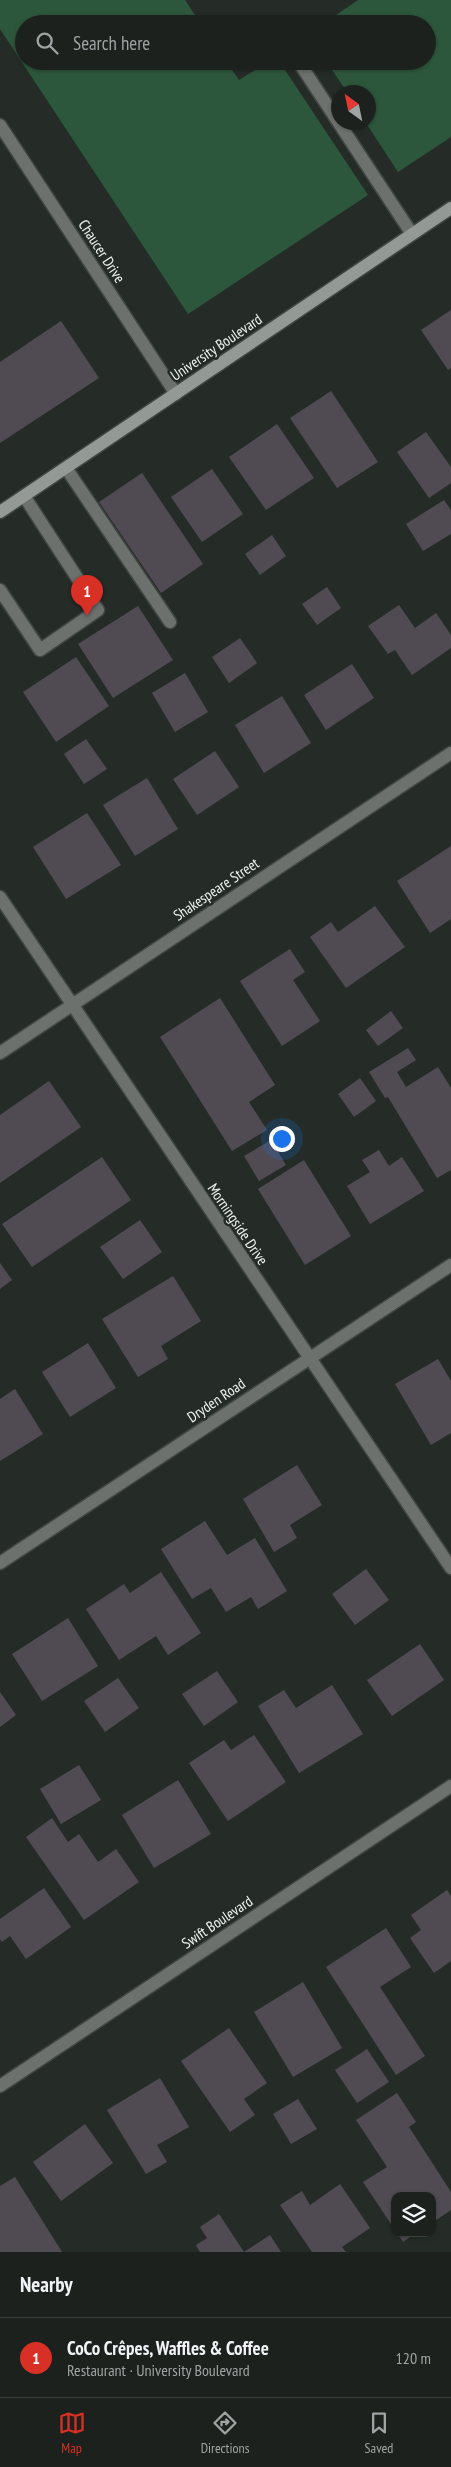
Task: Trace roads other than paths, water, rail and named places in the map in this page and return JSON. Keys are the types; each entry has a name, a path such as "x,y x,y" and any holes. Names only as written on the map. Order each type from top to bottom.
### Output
{"main road":[{"name":"University Boulevard","path":"0,512 451,208"}],"street":[{"path":"304,70 412,234"},
{"name":"Chaucer Drive","path":"0,125 176,394"},
{"path":"66,468 170,622"},
{"path":"0,590 40,650 98,610 24,496"},
{"name":"Shakespeare Street","path":"0,1053 451,753"},
{"name":"Morningside Drive","path":"0,897 451,1568"},
{"name":"Dryden Road","path":"0,1563 451,1264"},
{"name":"Swift Boulevard","path":"0,2086 451,1786"}],"place":[{"name":"CoCo Crêpes, Waffles & Coffee","path":"87,616"}]}
